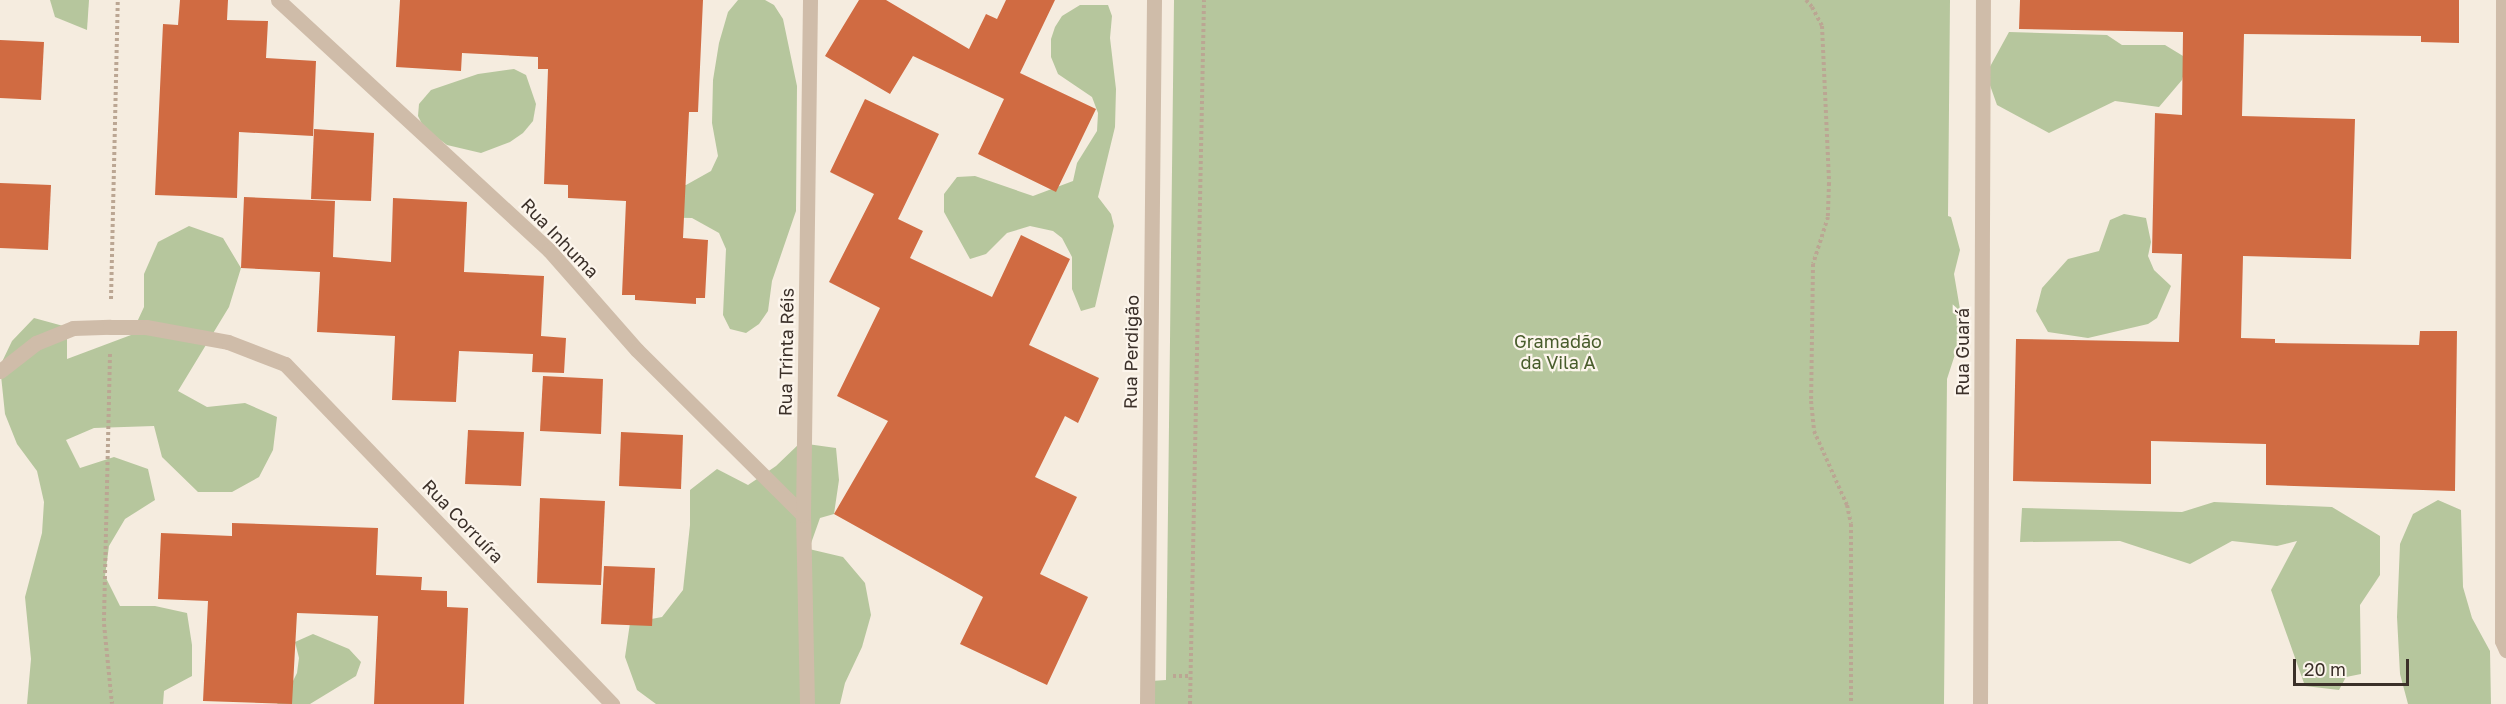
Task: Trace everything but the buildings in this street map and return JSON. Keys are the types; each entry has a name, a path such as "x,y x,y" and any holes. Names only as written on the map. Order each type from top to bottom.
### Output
{"street":[{"name":"Rua Inhuma","path":"278,0 549,250 638,350 803,515"},
{"name":"Rua Trinta Réis","path":"807,704 803,515 810,0"},
{"name":"Rua Perdigão","path":"1147,704 1154,0"},
{"name":"Rua Guará","path":"1980,704 1983,0"},
{"path":"2504,0 2502,641 2506,650"},
{"name":"Rua Corruíra","path":"0,371 36,343 73,328 110,327 147,327 228,342 285,364 612,704"}],"path":[{"path":"1190,704 1204,0"},
{"path":"1806,0 1822,26 1829,183 1828,217 1813,264 1811,401 1814,431 1847,505 1851,525 1851,704"}],"green space":[{"path":"50,0 89,0 87,30 55,17"},
{"path":"738,0 765,0 774,5 783,19 797,86 796,211 772,281 768,311 759,324 746,333 730,329 723,315 726,249 719,233 692,218 644,217 669,186 686,185 711,171 718,156 712,123 713,80 719,43 728,12"},
{"name":"Gramadão da Vila A","path":"1174,0 1950,0 1948,216 1951,217 1960,250 1954,274 1962,321 1960,339 1947,379 1944,704 1141,704 1151,681 1166,680"},
{"path":"1080,5 1108,5 1112,16 1110,38 1116,89 1115,127 1098,197 1111,214 1114,226 1095,307 1081,311 1072,289 1072,257 1062,238 1053,231 1030,226 1007,233 986,254 970,259 944,212 944,194 957,177 975,176 1033,196 1073,181 1077,163 1097,131 1098,113 1092,97 1058,74 1051,57 1051,39 1062,16"},
{"path":"2009,32 2107,35 2122,45 2165,45 2188,59 2182,80 2159,107 2115,101 2049,133 1997,105 1986,74"},
{"path":"514,69 526,75 536,104 533,121 523,133 510,142 481,153 447,145 424,128 418,116 419,104 431,90 478,74"},
{"path":"2124,214 2146,218 2151,242 2148,256 2154,270 2171,286 2157,318 2148,324 2088,338 2048,332 2036,311 2042,288 2068,259 2099,251 2110,220"},
{"path":"189,226 223,238 241,268 229,307 178,391 207,407 245,403 277,417 273,450 259,477 232,492 198,492 162,457 154,426 94,428 66,440 80,468 114,457 148,469 155,500 125,519 109,546 105,576 120,606 155,606 187,613 192,645 192,676 164,691 163,704 27,704 31,659 25,597 42,533 44,502 37,471 17,444 5,414 0,366 12,341 34,318 67,327 67,359 131,335 144,307 144,274 158,242"},
{"path":"800,443 836,448 839,480 834,514 820,518 809,549 843,557 865,583 871,615 862,647 845,683 840,704 656,704 637,690 625,657 630,623 662,617 683,590 690,525 690,490 717,469 748,485 776,466"},
{"path":"2438,500 2461,510 2463,587 2472,618 2490,651 2491,704 2408,704 2400,674 2397,617 2400,544 2413,514"},
{"path":"2214,502 2332,507 2380,536 2380,575 2360,605 2361,674 2346,677 2339,690 2305,686 2271,590 2297,541 2277,546 2232,541 2190,564 2120,541 2020,542 2022,508 2182,512"},
{"path":"313,634 349,649 361,662 356,676 310,704 277,704 289,689 297,673 299,658 295,642"}]}
